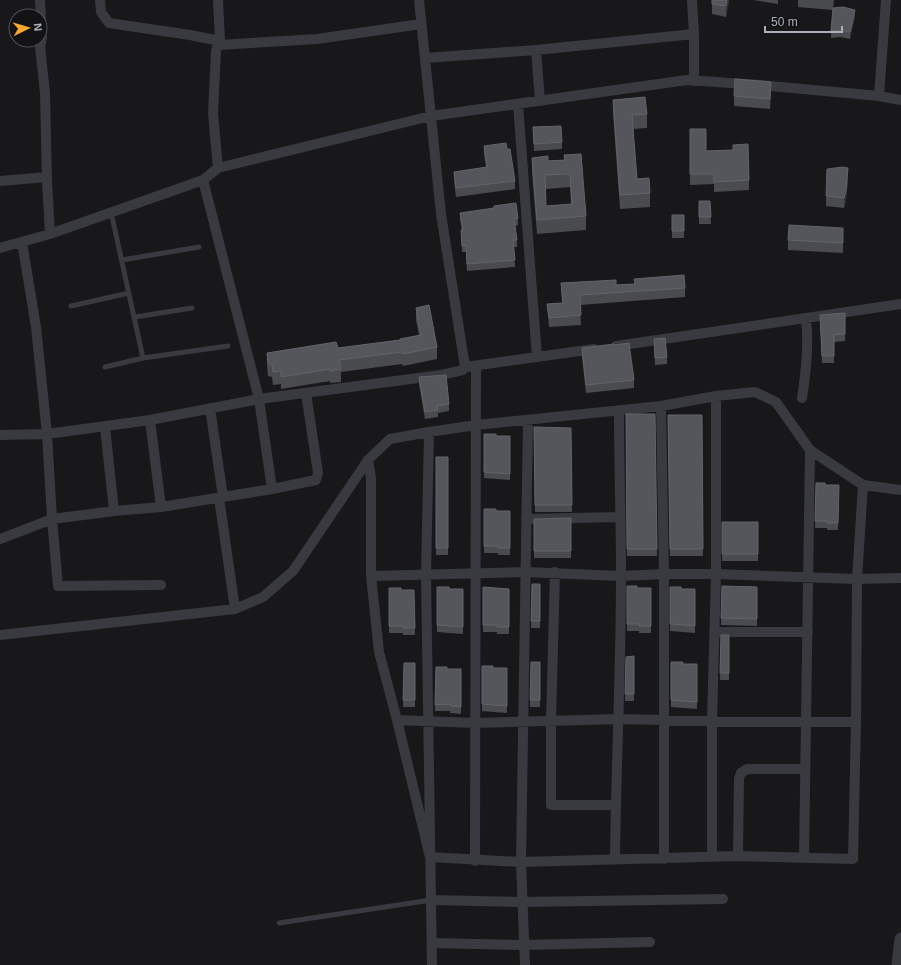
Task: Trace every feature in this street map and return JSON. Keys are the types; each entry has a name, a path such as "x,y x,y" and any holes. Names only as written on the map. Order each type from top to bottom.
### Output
{"street":[{"path":"40,0 42,38 40,47 45,93 50,234"},
{"path":"100,0 101,12 109,23 190,35 219,43 317,39 421,24"},
{"path":"218,0 219,43 216,51 213,113 218,168"},
{"path":"418,0 441,214 470,366 476,425 475,861"},
{"path":"692,0 694,81"},
{"path":"879,96 886,0"},
{"path":"425,58 536,50 694,34"},
{"path":"536,50 540,101"},
{"path":"0,248 50,234 203,180 218,168 431,116 687,80 879,96 901,100"},
{"path":"518,104 536,357"},
{"path":"0,181 47,177"},
{"path":"203,180 259,400 272,489"},
{"path":"22,242 36,327 47,434 58,586 161,585"},
{"path":"0,435 47,434 105,427 259,400 441,375 463,370 470,366 604,348 901,304"},
{"path":"802,398 808,338 806,318"},
{"path":"0,635 235,609 263,597 293,571 368,460 390,439 428,432 476,425 661,406 716,396 755,392 776,402 810,450 863,485 901,490"},
{"path":"0,539 52,519 161,507 272,489 316,480 318,473 306,393"},
{"path":"712,857 712,721 716,574 716,396"},
{"path":"661,406 665,719 664,859"},
{"path":"210,408 235,609"},
{"path":"615,860 621,576 618,410"},
{"path":"150,420 161,507"},
{"path":"525,965 521,862 528,420"},
{"path":"105,427 114,511"},
{"path":"428,432 426,575 432,965"},
{"path":"804,858 810,450"},
{"path":"368,460 370,478 371,576 379,652 430,858"},
{"path":"430,858 521,862 738,856 853,859 857,579 863,485"},
{"path":"526,519 620,517"},
{"path":"371,576 555,572 621,576 716,574 857,579 901,578"},
{"path":"555,572 551,720 551,805 616,805"},
{"path":"714,632 808,632"},
{"path":"397,720 429,720 476,723 619,719 856,722"},
{"path":"738,856 739,779 741,772 747,768 805,769"},
{"path":"431,900 522,902 723,899"},
{"path":"898,965 901,939"},
{"path":"432,943 524,945 650,942"}],"lane":[{"path":"111,212 144,358"},
{"path":"122,260 199,246"},
{"path":"70,306 129,293"},
{"path":"135,317 192,308"},
{"path":"105,367 144,358 228,346"},
{"path":"279,922 431,900"}],"building":[{"path":"712,0 727,0 726,6 712,4"},
{"path":"843,7 855,10 850,32 840,30 831,31 833,8"},
{"path":"735,79 771,82 770,99 734,96"},
{"path":"645,97 647,114 632,115 637,179 649,178 650,193 620,195 613,100"},
{"path":"561,126 562,142 534,144 533,127"},
{"path":"690,129 706,129 706,151 733,150 733,145 748,144 749,180 714,182 714,174 690,174"},
{"path":"506,143 507,149 510,149 515,181 456,188 454,172 487,167 484,146"},
{"path":"581,154 586,216 537,220 532,158 548,156 548,161 565,160 564,155","holes":["570,174 572,204 546,206 545,175"]},
{"path":"843,167 848,168 844,198 826,196 827,169"},
{"path":"699,201 710,201 711,217 699,217"},
{"path":"516,203 518,218 514,219 517,240 513,240 515,260 467,264 466,245 462,246 461,230 463,230 460,213"},
{"path":"672,215 684,215 684,231 672,231"},
{"path":"789,225 843,228 843,243 788,240"},
{"path":"684,275 685,288 580,295 581,315 549,318 547,304 563,303 561,283 616,280 616,285 635,284 634,279"},
{"path":"429,305 437,347 403,354 402,352 339,360 341,369 330,371 330,369 281,377 281,371 273,372 272,365 268,363 267,353 336,342 338,348 400,340 421,335 416,308"},
{"path":"845,313 845,334 834,335 834,356 822,356 820,315"},
{"path":"665,338 667,357 655,358 654,339"},
{"path":"629,343 634,380 586,385 582,348"},
{"path":"446,375 449,404 437,406 438,410 425,412 419,377"},
{"path":"626,414 655,414 657,549 627,549"},
{"path":"668,415 702,415 703,549 670,549"},
{"path":"534,427 571,428 572,505 535,505"},
{"path":"484,434 510,436 510,474 484,472"},
{"path":"436,457 448,457 448,548 436,548"},
{"path":"816,483 825,483 825,485 839,485 838,523 815,521"},
{"path":"484,509 510,511 510,548 484,546"},
{"path":"571,518 571,551 534,551 534,519"},
{"path":"722,522 758,522 758,554 722,554"},
{"path":"532,584 540,584 540,621 531,621"},
{"path":"627,586 651,588 651,626 627,624"},
{"path":"722,586 757,587 757,619 721,618"},
{"path":"437,587 463,589 463,627 437,625"},
{"path":"483,587 509,589 509,627 483,625"},
{"path":"670,587 695,589 695,626 670,624"},
{"path":"389,588 414,590 415,628 389,626"},
{"path":"721,635 729,635 729,673 720,673"},
{"path":"634,656 634,694 625,694 626,657"},
{"path":"531,662 540,662 540,700 530,700"},
{"path":"671,662 697,664 697,702 671,700"},
{"path":"404,663 415,663 415,700 403,700"},
{"path":"482,666 507,668 507,706 482,704"},
{"path":"436,667 461,669 461,707 450,706 450,704 435,705"}]}
